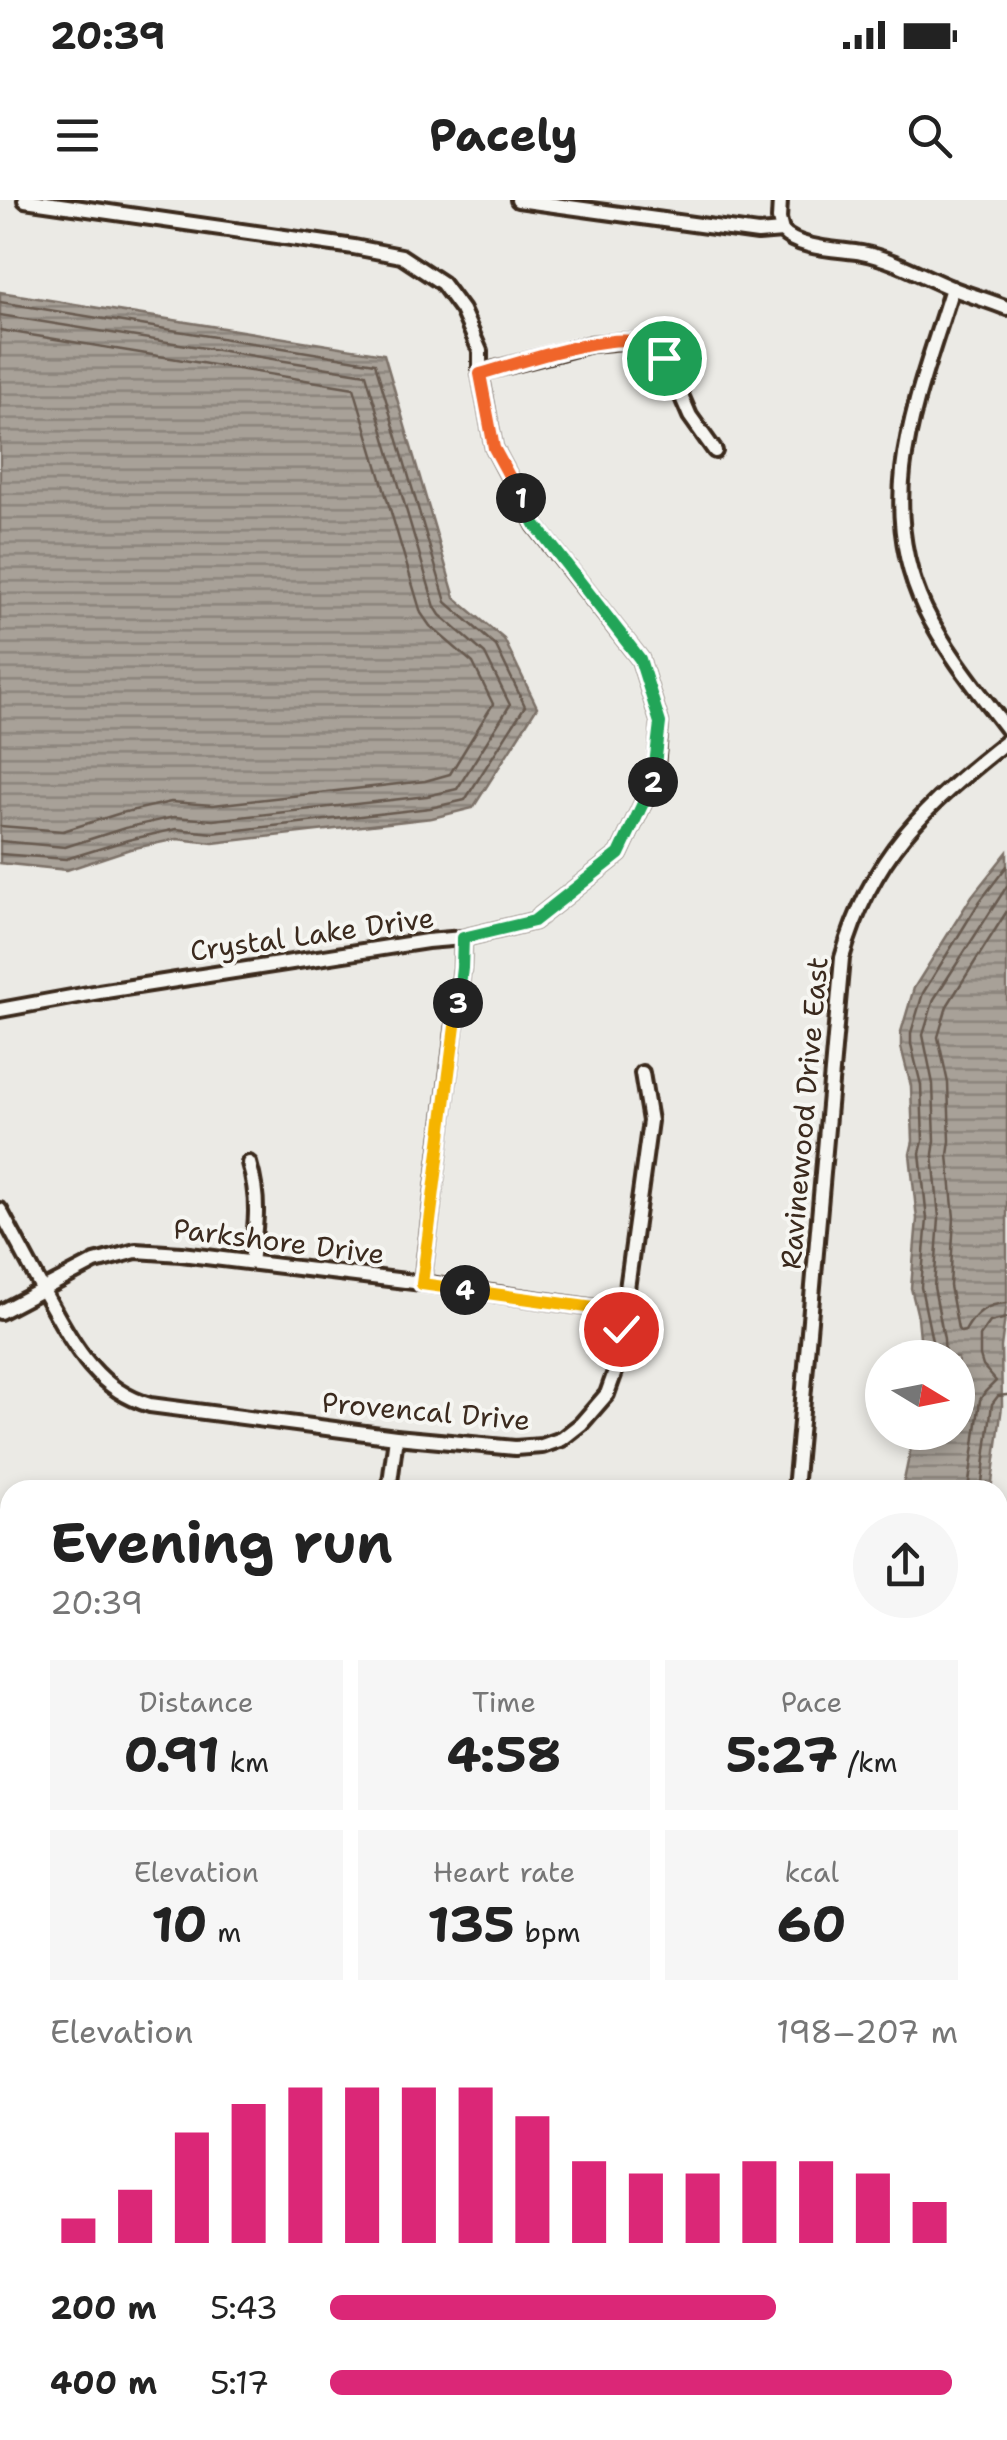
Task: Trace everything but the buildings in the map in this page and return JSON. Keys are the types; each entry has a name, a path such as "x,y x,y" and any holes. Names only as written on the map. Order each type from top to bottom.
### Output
{"street":[{"name":"Crystal Lake Drive","path":"0,1010 463,938 534,921 619,854 655,778 660,723 640,659 535,524 494,448 480,374 480,351 462,310 442,283 401,256 24,200"},
{"path":"518,200 758,234 782,231"},
{"path":"780,200 782,231 790,240 890,260 1007,308"},
{"path":"952,288 904,448 904,538 917,590 930,619 1007,730"},
{"path":"480,374 591,344 647,343 664,358 690,416 715,450"},
{"name":"Ravinewood Drive East","path":"796,1480 836,1006 851,926 876,874 898,842 964,774 1007,741"},
{"path":"422,1284 463,938"},
{"name":"Provencal Drive","path":"0,1210 76,1350 99,1376 135,1400 396,1437 515,1448 542,1446 562,1439 581,1424 607,1394 616,1369 650,1121 642,1074"},
{"path":"249,1163 257,1207 251,1262"},
{"name":"Parkshore Drive","path":"0,1312 95,1262 136,1251 251,1262 623,1312"},
{"path":"390,1480 396,1437"}],"water":[{"path":"0,292 384,354 455,598 504,639 537,707 473,808 432,818 213,843 177,839 130,849 67,870 0,863"},
{"path":"1007,852 1007,1302 1001,1347 1002,1406 992,1480 904,1480 910,1450 975,1450 975,1340 920,1340 911,1288 917,1219 910,1154 911,1086 901,1032 914,988 972,896"}],"route":[{"path":"621,1329 623,1312 422,1284 463,938 534,921 619,854 655,778 660,723 640,659 535,524 494,448 480,374 591,344 624,341 647,343 664,358"}]}
